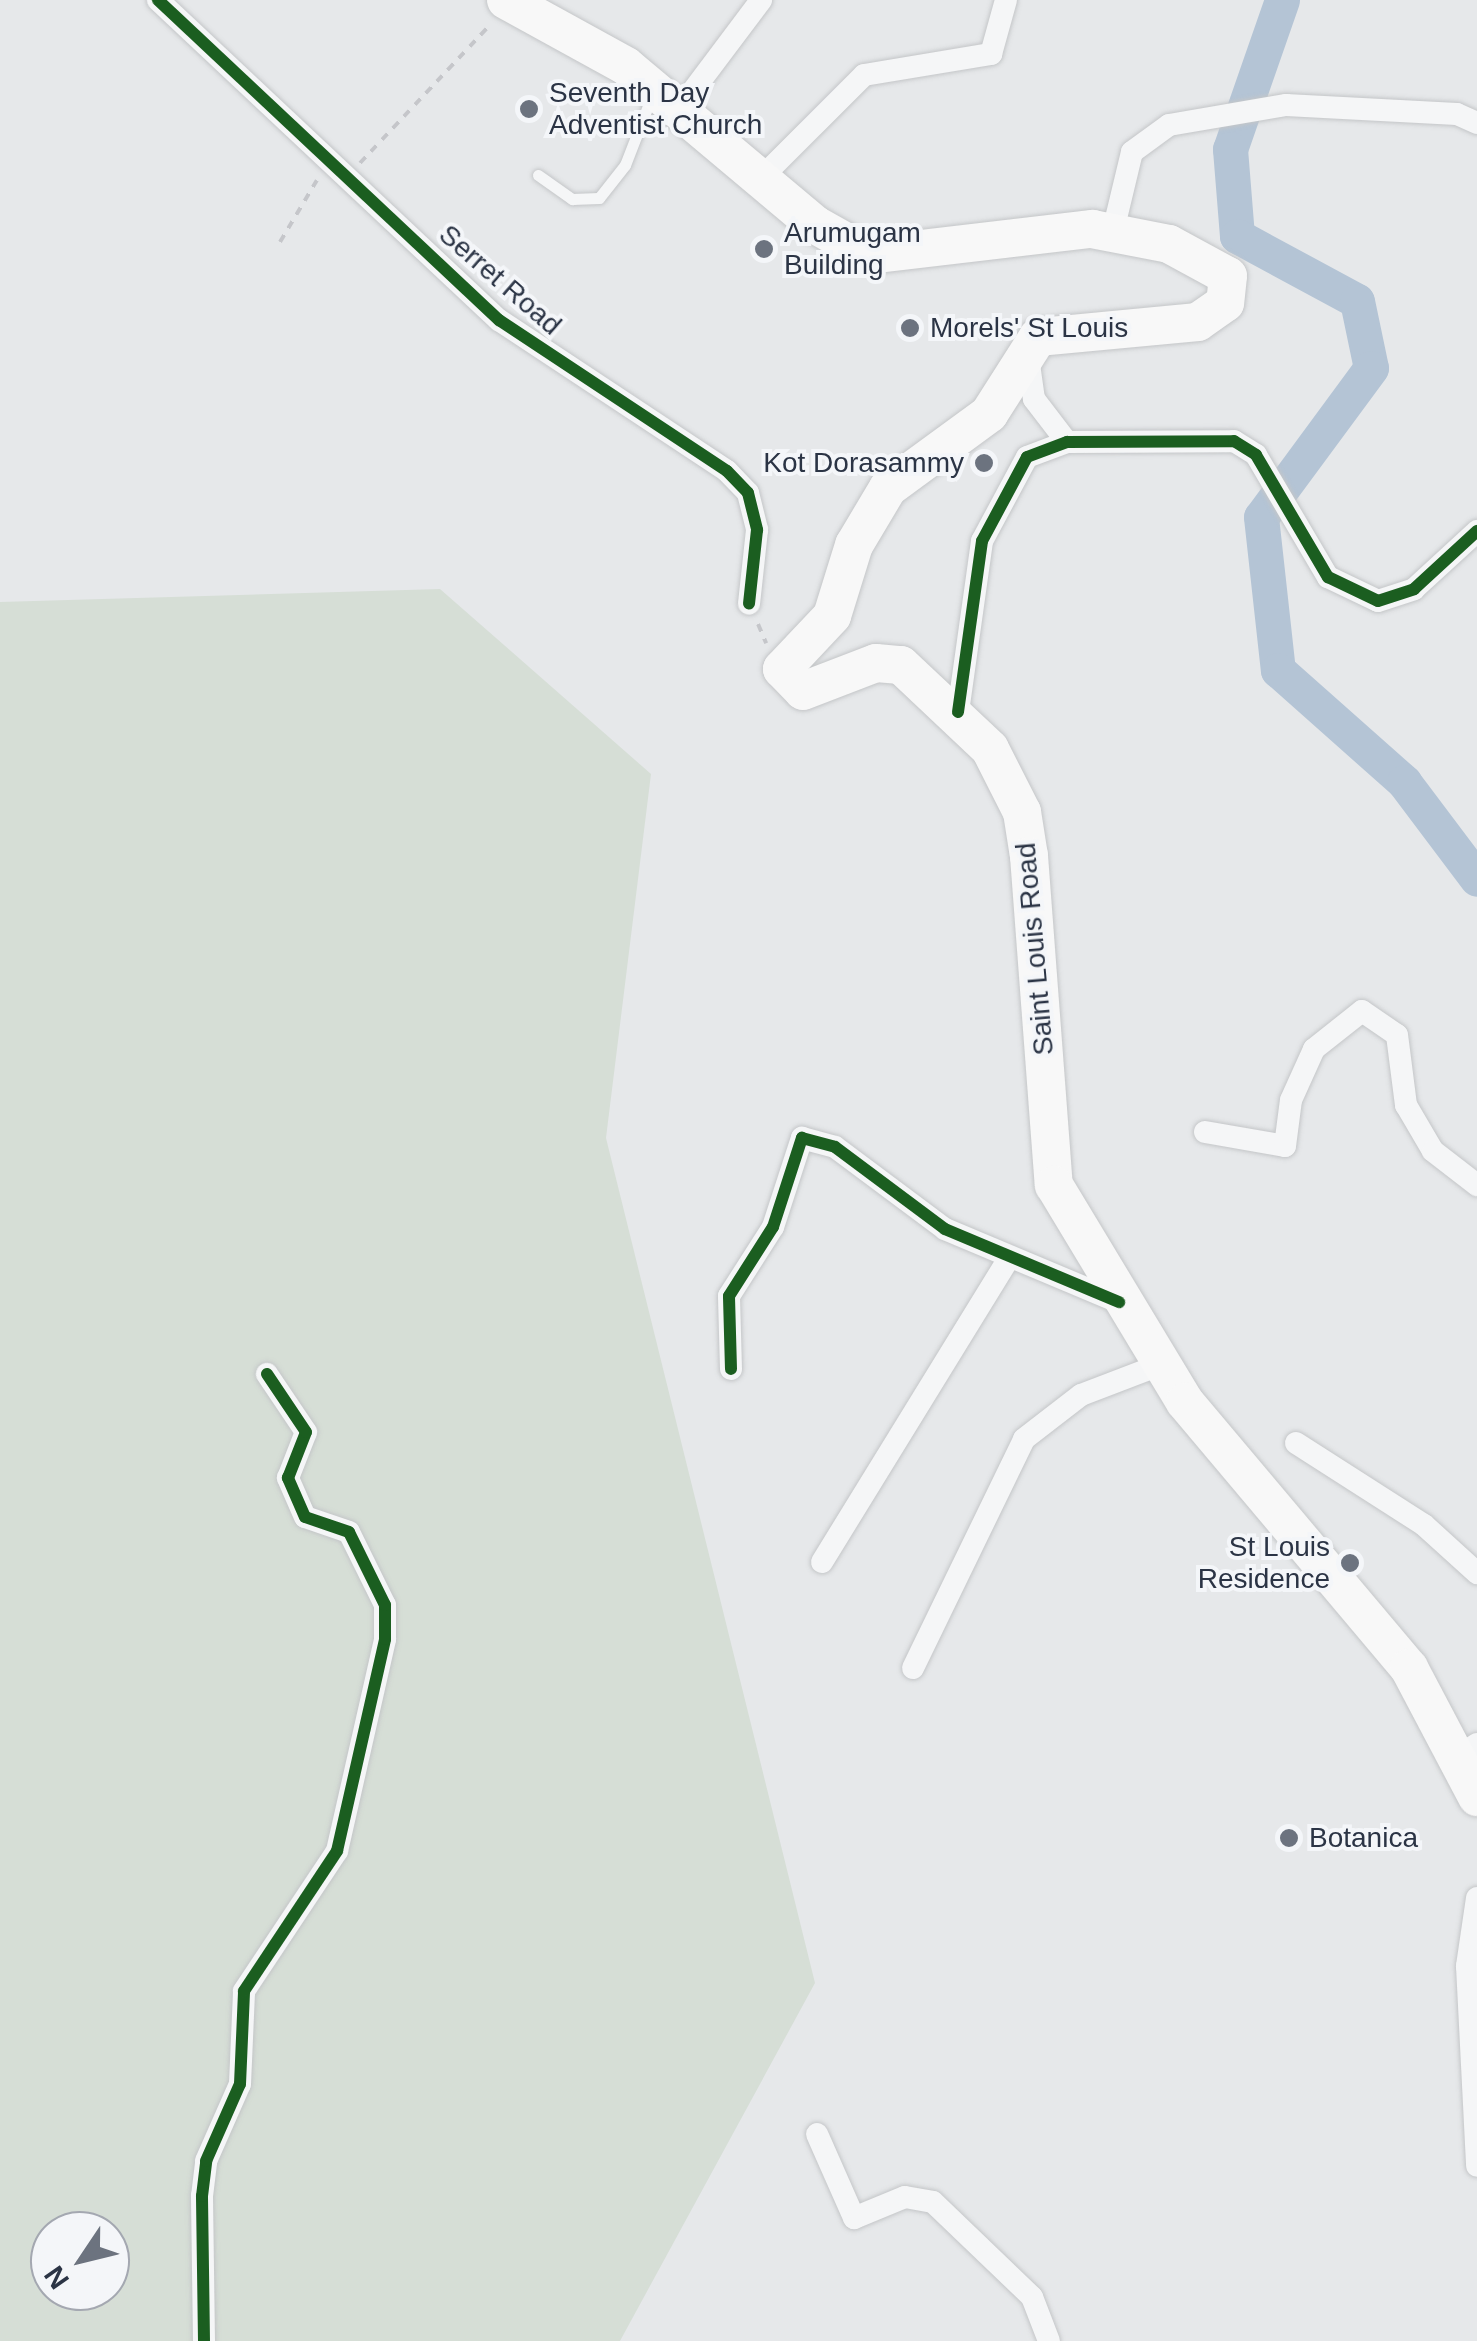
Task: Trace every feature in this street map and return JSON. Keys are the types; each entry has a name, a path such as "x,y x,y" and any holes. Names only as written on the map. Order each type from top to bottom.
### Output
{"main road":[{"path":"509,1 668,99 762,176 869,255 1008,232 1113,230 1216,263 1228,276 1225,303 1198,322 1066,328 1029,348 989,414 888,488 854,545 832,616 782,668"},
{"name":"Saint Louis Road","path":"782,668 803,690 876,664 900,665 958,712 990,749 1022,812 1054,1185 1158,1366 1369,1611 1467,1751 1477,1798"}],"street":[{"name":"Serret Road","path":"158,0 331,153 500,320 590,386 686,436 748,493 757,530 750,604"},
{"path":"668,99 761,0"},
{"path":"762,176 864,75 991,54 1006,0"},
{"path":"1113,230 1142,139 1286,105 1457,114 1477,123"},
{"path":"1029,348 1034,400 1067,442"},
{"path":"958,712 982,541 1028,458 1067,442 1198,438 1234,441 1256,455 1295,530 1328,577 1378,601 1414,590 1477,531"},
{"path":"1205,1132 1285,1146 1292,1100 1314,1049 1347,1016 1376,1013 1397,1036 1406,1105 1422,1132 1477,1185"},
{"path":"731,1369 728,1296 773,1226 802,1138 835,1147 913,1209 1009,1258 1120,1302"},
{"path":"822,1562 1009,1258"},
{"path":"913,1668 1024,1438 1080,1395 1158,1366"},
{"path":"204,2341 202,2196 240,2084 244,1991 337,1851 385,1640 385,1605 349,1532 306,1517 288,1478 306,1432 267,1374"},
{"path":"1296,1442 1424,1525 1477,1573"},
{"path":"1477,1898 1468,1966 1477,2166"},
{"path":"817,2134 854,2218 905,2197 934,2202 1032,2298 1049,2341"}],"lane":[{"path":"538,176 572,199 599,198 668,99"}],"path":[{"path":"351,172 509,1"},
{"path":"280,242 331,153"},
{"path":"750,604 782,668"}],"shaded area":[{"path":"440,589 651,774 606,1138 815,1983 620,2341 0,2341 0,602"}],"waterway":[{"path":"1282,0 1230,149 1237,236 1357,301 1371,368 1261,517 1278,670 1404,782 1477,879"}],"cycle path":[{"path":"158,0 499,320 727,471 748,493 757,530 749,604"},
{"path":"958,712 982,541 1027,457 1067,442 1234,441 1256,455 1328,577 1378,601 1414,589 1477,531"},
{"path":"731,1369 729,1296 773,1227 802,1138 835,1147 945,1229 1119,1302"},
{"path":"204,2341 202,2196 206,2161 240,2084 244,1991 337,1851 385,1639 385,1605 349,1532 305,1517 288,1478 306,1432 267,1374"}],"place":[{"name":"Seventh Day Adventist Church","path":"529,109"},
{"name":"Arumugam Building","path":"764,249"},
{"name":"Morels' St Louis","path":"910,328"},
{"name":"Kot Dorasammy","path":"984,463"},
{"name":"St Louis Residence","path":"1350,1563"},
{"name":"Botanica","path":"1289,1838"}]}
